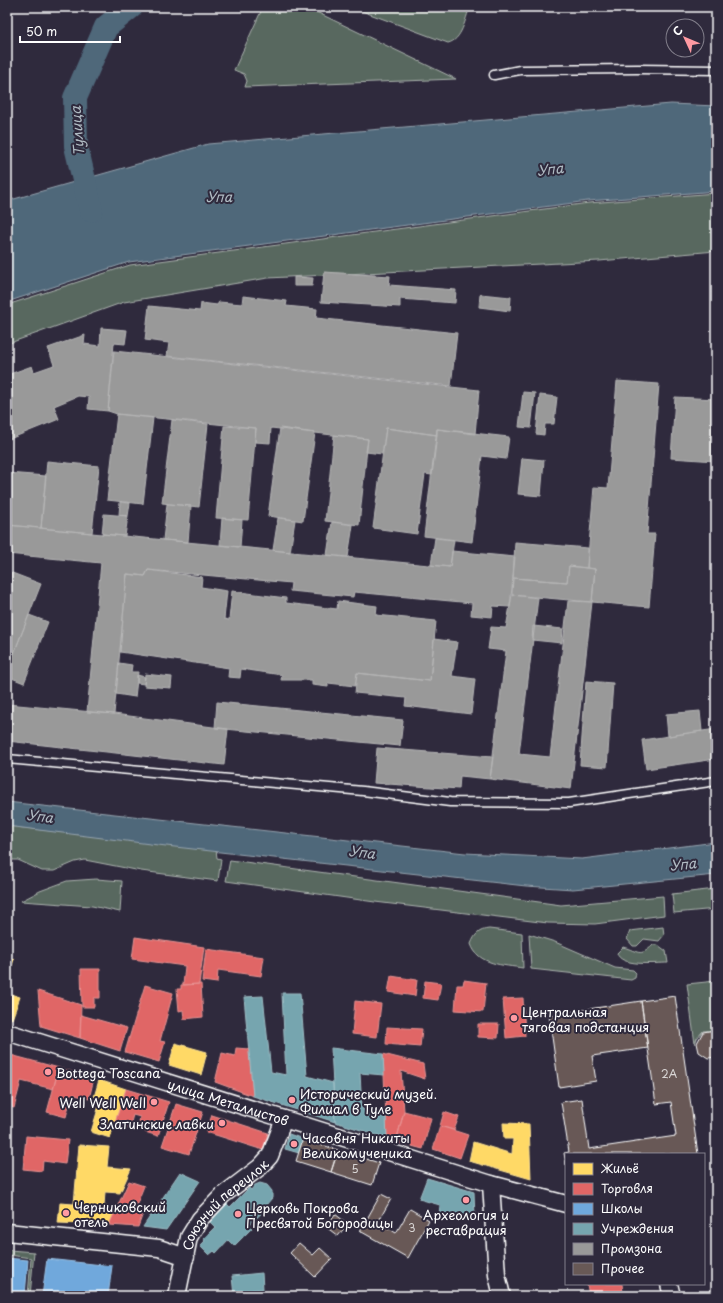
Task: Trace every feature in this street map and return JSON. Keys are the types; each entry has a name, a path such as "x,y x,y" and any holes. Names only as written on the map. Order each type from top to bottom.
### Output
{"street":[{"name":"улица Металлистов","path":"7,1032 491,1184 565,1204"},
{"name":"Союзный переулок","path":"177,1296 189,1237 200,1219 223,1195 260,1167 270,1156 284,1119"},
{"path":"491,1184 497,1275 502,1296"},
{"path":"7,1232 160,1248 186,1257"},
{"path":"669,1285 672,1296"}],"lane":[{"path":"494,75 520,70 638,68 716,70"},
{"path":"7,758 363,791 450,802 569,803 716,781"}],"green space":[{"path":"263,7 306,7 456,79 245,87 247,81 244,74 234,70"},
{"path":"351,7 470,7 465,23 457,38 448,43"},
{"path":"716,193 716,251 599,261 268,278 124,302 7,344 7,305 130,265 589,203"},
{"path":"7,826 216,850 217,858 221,859 218,881 141,871 85,860 75,862 54,871 42,871 18,860 7,860"},
{"path":"230,860 561,905 663,896 664,915 595,924 548,923 375,902 226,881"},
{"path":"96,879 122,881 120,912 92,906 21,901 40,891 67,881"},
{"path":"716,889 716,909 674,913 672,894"},
{"path":"663,927 664,935 659,941 644,939 637,946 633,946 627,939 630,931"},
{"path":"489,929 522,933 523,968 492,963 479,956 474,951 471,944 474,938 483,930"},
{"path":"529,934 555,942 615,968 633,970 636,973 635,978 631,980 531,969"},
{"path":"653,945 658,945 666,951 668,963 647,964 631,962 624,960 617,953 623,947 636,952 642,952 649,949"},
{"path":"716,981 716,1030 703,1031 697,1038 695,1044 687,984"},
{"path":"9,1250 34,1252 30,1296 28,1296 31,1258 9,1255"}],"water":[{"name":"Упа","path":"671,104 716,106 716,191 588,201 129,262 7,302 7,201 208,144"},
{"name":"Упа","path":"7,802 465,853 582,859 716,842 716,875 573,889 526,886 166,846 7,826"}],"building: Жильё":[{"path":"7,958 14,959 7,981"},
{"path":"7,993 20,997 12,1019 7,1017"},
{"path":"175,1043 207,1052 201,1075 169,1065"},
{"path":"99,1080 126,1089 110,1138 91,1132 101,1099 94,1097"},
{"path":"503,1123 529,1124 531,1179 469,1161 473,1142 512,1154 513,1139 504,1139"},
{"path":"79,1145 109,1147 107,1167 131,1169 120,1193 105,1192 104,1206 117,1208 109,1225 58,1223 60,1203 74,1204"}],"building: Торговля":[{"path":"135,937 204,947 199,984 183,985 185,966 132,959"},
{"path":"206,949 264,957 261,976 218,970 217,983 202,981"},
{"path":"81,969 100,969 100,998 94,998 94,1007 82,1007"},
{"path":"391,976 417,980 415,996 388,992"},
{"path":"464,980 486,983 483,1012 455,1010 457,985 463,985"},
{"path":"425,981 441,983 438,1000 423,998"},
{"path":"201,984 203,1017 184,1019 183,1010 179,1011 177,989 181,989 181,985"},
{"path":"145,985 173,993 160,1041 165,1042 159,1062 125,1052"},
{"path":"38,991 81,1005 80,1038 41,1026"},
{"name":"Центральная тяговая подстанция","path":"523,998 525,1036 506,1038 503,999"},
{"path":"355,1001 381,1004 377,1037 352,1034"},
{"path":"81,1015 127,1028 120,1051 80,1038"},
{"path":"478,1024 499,1024 498,1038 478,1037"},
{"path":"387,1027 422,1029 420,1047 386,1044"},
{"path":"236,1048 249,1049 253,1096 215,1082 222,1053 235,1056"},
{"path":"7,1054 59,1068 53,1089 21,1081 14,1108 7,1106"},
{"path":"383,1054 423,1064 425,1079 401,1071 404,1111 396,1142 387,1138"},
{"path":"59,1068 94,1078 89,1099 72,1094 66,1117 47,1112"},
{"path":"126,1089 169,1102 158,1136 145,1132 147,1125 139,1122 140,1117 133,1115 129,1129 114,1125"},
{"path":"176,1104 203,1112 189,1154 162,1146"},
{"path":"404,1111 431,1118 423,1149 396,1142"},
{"path":"444,1112 459,1117 454,1130 440,1126"},
{"path":"212,1115 268,1133 263,1150 206,1132"},
{"path":"440,1126 468,1135 460,1158 433,1149"},
{"path":"26,1136 68,1140 65,1164 43,1161 42,1171 23,1169"},
{"path":"129,1181 144,1186 136,1206 145,1208 138,1227 109,1225"},
{"path":"587,1285 622,1285 623,1293 628,1292 628,1296 589,1296"}],"building: Школы":[{"path":"7,1258 28,1260 25,1296 7,1296"},
{"path":"47,1259 112,1266 108,1296 42,1296"}],"building: Учреждения":[{"path":"282,993 300,993 307,1076 333,1083 335,1122 253,1096 244,997 263,996 271,1072 286,1075"},
{"path":"331,1048 383,1054 384,1075 360,1073 362,1109 386,1117 387,1138 335,1122"},
{"name":"Часовня Никиты Великомученика","path":"289,1134 303,1139 299,1153 285,1149"},
{"path":"180,1172 200,1181 166,1230 143,1227"},
{"path":"427,1178 474,1192 475,1218 439,1216 440,1205 419,1199"},
{"name":"Церковь Покрова Пресвятой Богородицы","path":"260,1183 267,1185 272,1191 272,1198 266,1205 268,1207 249,1225 252,1228 234,1246 228,1240 216,1253 214,1251 209,1255 200,1246 205,1241 203,1239 215,1227 210,1222 227,1204 230,1207 249,1188 251,1190 255,1185"},
{"path":"262,1273 263,1289 244,1290 245,1296 234,1296 232,1276"}],"building: Промзона":[{"path":"324,272 390,276 389,285 456,290 455,303 400,299 400,307 321,302"},
{"path":"294,277 313,278 312,286 294,286"},
{"path":"480,294 511,297 510,311 479,307"},
{"path":"243,296 287,301 286,306 317,309 316,318 457,333 451,386 167,356 169,343 145,340 149,306 200,311 201,303 217,305 219,302 242,304"},
{"path":"101,328 127,330 125,344 114,343 108,411 88,409 89,397 78,396 54,406 59,419 7,440 7,375 32,366 34,372 54,365 48,348 85,335 84,344 100,346"},
{"path":"114,351 479,390 475,434 437,429 437,435 386,428 382,454 366,452 368,439 271,428 270,443 255,442 256,428 117,414 108,411"},
{"path":"617,381 659,384 647,534 655,534 649,607 592,602 595,569 587,568 594,487 608,488"},
{"path":"523,392 535,393 531,428 519,427"},
{"path":"540,395 557,397 554,424 545,424 544,435 536,434"},
{"path":"675,397 716,399 716,461 671,458"},
{"path":"117,414 153,418 143,504 107,500"},
{"path":"172,420 208,424 199,507 162,503"},
{"path":"224,426 256,428 248,520 216,518"},
{"path":"280,428 315,433 303,521 268,516"},
{"path":"386,428 437,435 432,475 425,474 417,534 373,528"},
{"path":"437,429 509,437 506,459 482,456 472,542 424,536"},
{"path":"334,435 368,439 359,525 325,521"},
{"path":"522,458 544,460 541,496 518,494"},
{"path":"47,461 99,466 92,533 41,528"},
{"path":"7,473 46,476 41,528 7,525"},
{"path":"120,502 130,503 128,516 119,515"},
{"path":"167,504 191,506 188,542 163,540"},
{"path":"104,514 128,516 125,536 102,534"},
{"path":"222,518 242,520 240,547 220,545"},
{"path":"278,518 295,520 290,552 273,550"},
{"path":"332,522 353,525 348,557 327,555"},
{"path":"7,525 450,567 452,551 515,557 510,607 493,606 492,617 471,615 472,603 354,592 353,597 290,591 291,583 148,570 145,576 127,574 114,714 87,712 101,563 7,554"},
{"path":"435,538 454,540 450,567 431,565"},
{"path":"515,542 588,548 587,568 569,566 567,582 513,578"},
{"path":"569,566 595,569 592,602 512,595 513,578 567,582"},
{"path":"148,570 202,577 201,587 227,591 224,619 229,620 232,591 286,598 286,603 337,609 338,601 377,606 376,615 436,621 430,681 357,673 355,686 328,683 328,687 312,685 312,680 281,680 282,675 241,669 240,678 228,677 229,668 120,652 127,574 145,576"},
{"path":"7,571 41,584 7,671"},
{"path":"512,595 538,598 519,754 550,757 568,601 592,602 571,789 490,779 506,651 488,649 491,627 506,628"},
{"path":"29,615 48,622 24,683 7,676 7,671"},
{"path":"533,626 563,629 562,643 532,640"},
{"path":"434,639 457,642 452,676 475,679 471,714 405,706 406,698 355,693 357,673 430,681"},
{"path":"119,663 132,665 131,672 138,672 135,697 116,694"},
{"path":"145,674 172,677 171,688 144,686"},
{"path":"137,675 145,677 144,684 137,683"},
{"path":"586,681 613,683 607,767 580,765"},
{"path":"217,702 403,720 400,746 215,728"},
{"path":"7,704 114,714 228,729 224,765 7,741"},
{"path":"700,711 702,731 668,736 666,714"},
{"path":"716,729 716,759 646,769 642,740"},
{"path":"377,748 493,757 490,779 460,776 459,789 374,783"}],"building: Прочее":[{"path":"675,996 698,1153 565,1153 565,1159 564,1153 569,1152 561,1102 582,1099 589,1149 676,1136 671,1102 656,1104 641,1001"},
{"path":"641,1001 648,1048 592,1056 596,1081 559,1087 549,1015"},
{"path":"715,1030 716,1057 708,1058 699,1052 697,1043 703,1032"},
{"path":"303,1139 338,1150 331,1172 296,1161"},
{"path":"338,1150 379,1163 372,1185 331,1172"},
{"path":"381,1194 391,1199 378,1222 396,1233 410,1209 429,1220 408,1258 360,1231"},
{"path":"335,1214 348,1224 338,1236 326,1227"},
{"path":"299,1243 313,1255 320,1248 332,1259 315,1277 290,1253"}],"waterway":[{"name":"Тулица","path":"91,210 76,146 75,98 106,27 131,7"}],"place":[{"name":"Центральная тяговая подстанция","path":"514,1018"},
{"name":"Bottega Toscana","path":"48,1072"},
{"name":"Исторический музей. Филиал в Туле","path":"292,1100"},
{"name":"Well Well Well","path":"154,1102"},
{"name":"Златинские лавки","path":"222,1123"},
{"name":"Часовня Никиты Великомученика","path":"294,1144"},
{"name":"Археология и реставрация","path":"466,1200"},
{"name":"Черниковский отель","path":"66,1213"},
{"name":"Церковь Покрова Пресвятой Богородицы","path":"238,1214"}]}
